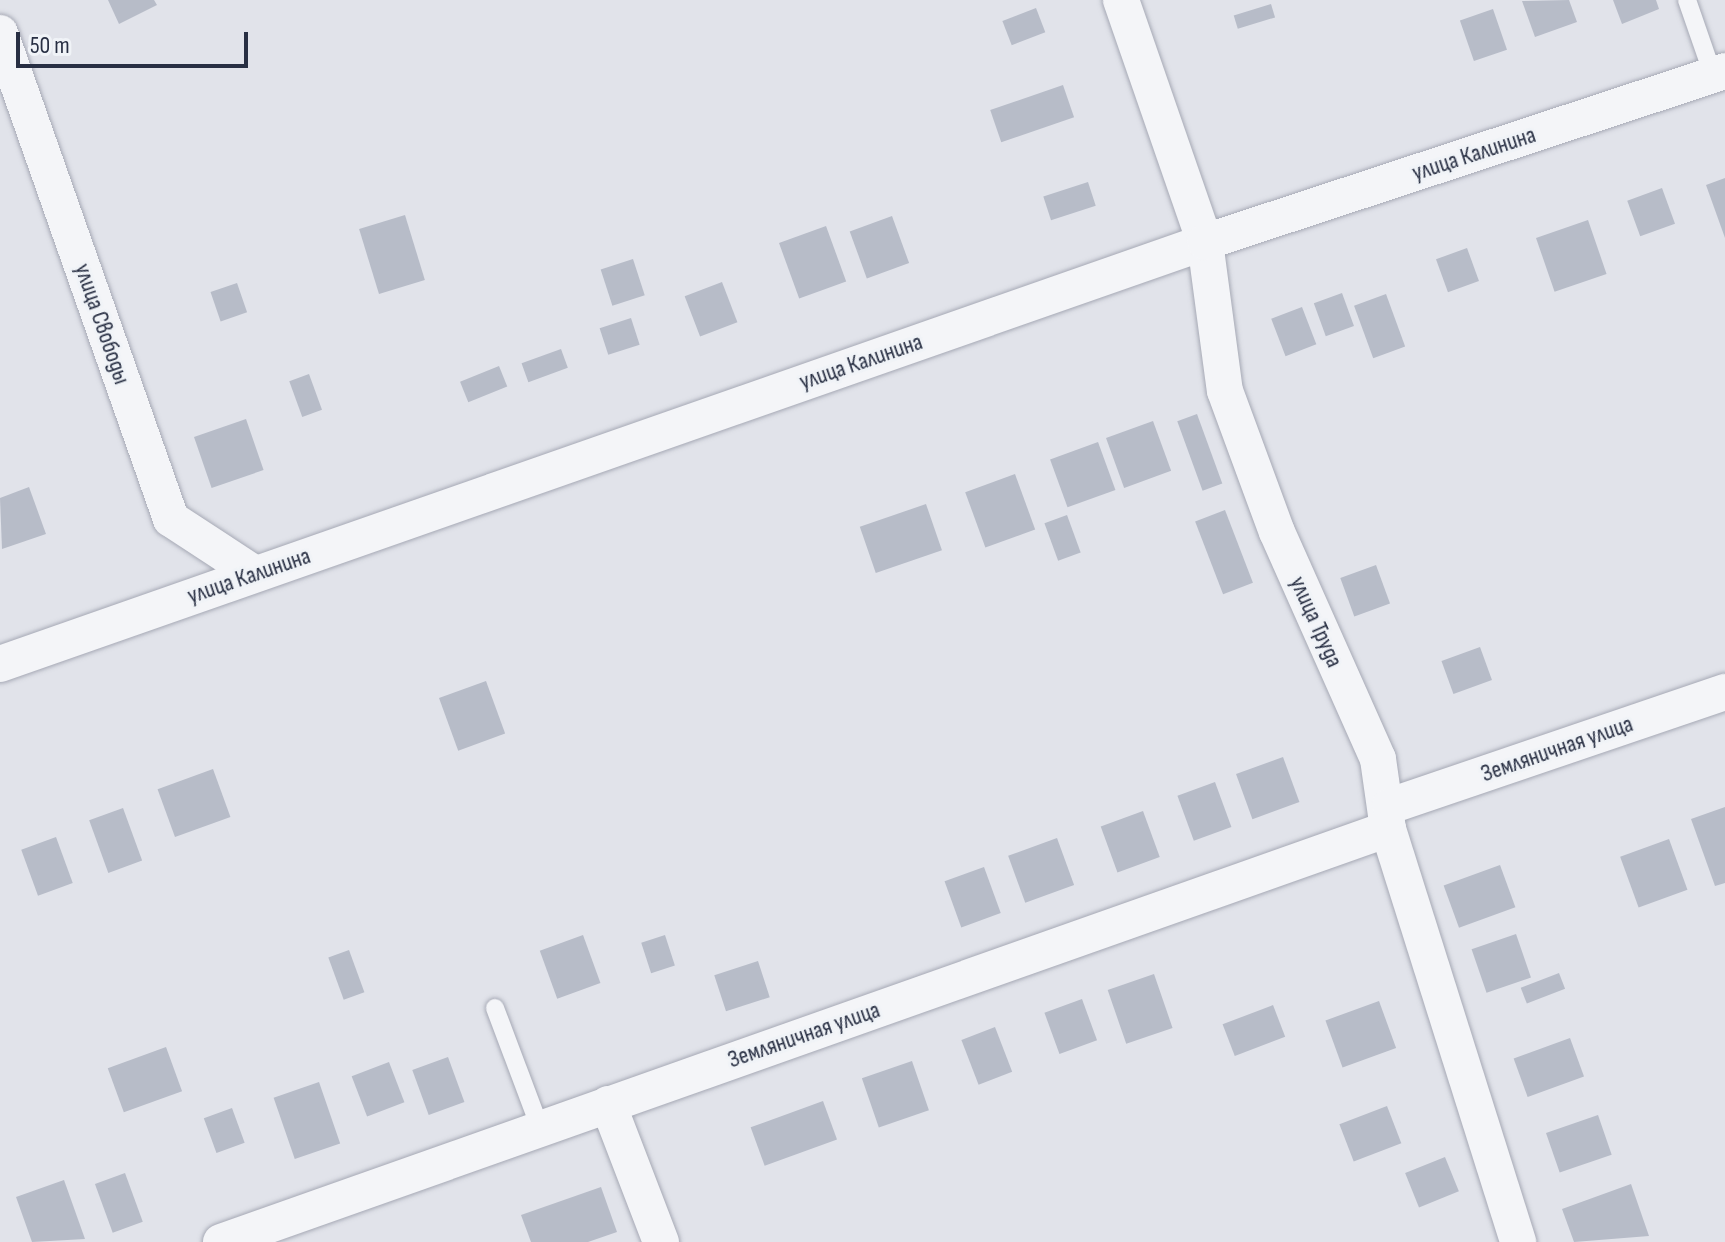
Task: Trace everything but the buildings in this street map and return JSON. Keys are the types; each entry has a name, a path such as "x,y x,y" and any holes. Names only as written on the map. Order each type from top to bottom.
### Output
{"street":[{"name":"улица Труда","path":"1121,0 1205,242 1225,391 1277,532 1378,759 1389,818 1518,1242"},
{"name":"улица Свободы","path":"0,33 171,519 255,574"},
{"name":"улица Калинина","path":"0,664 1205,242 1719,73"},
{"name":"Земляничная улица","path":"221,1242 608,1104 1725,692"},
{"path":"608,1104 661,1242"}],"lane":[{"path":"1687,0 1719,73"},
{"path":"495,1008 540,1128"}]}
